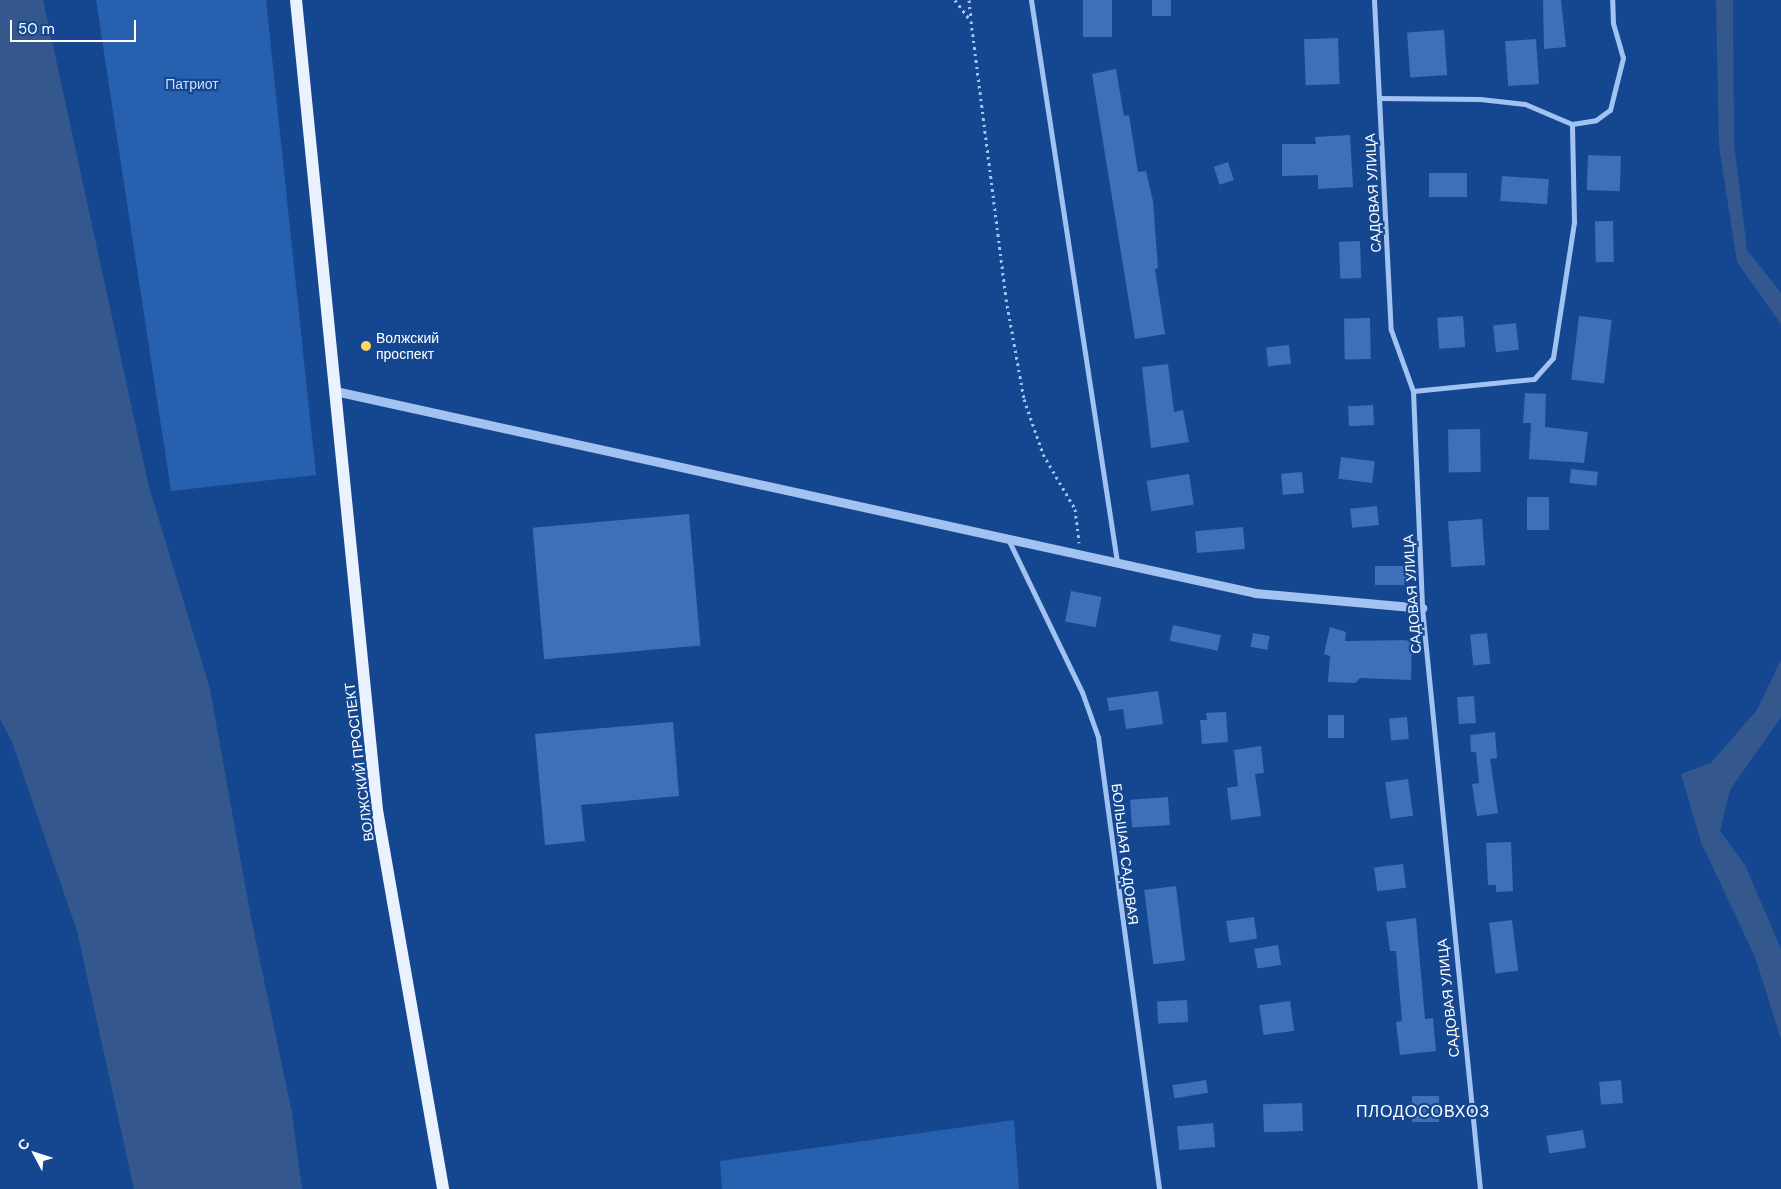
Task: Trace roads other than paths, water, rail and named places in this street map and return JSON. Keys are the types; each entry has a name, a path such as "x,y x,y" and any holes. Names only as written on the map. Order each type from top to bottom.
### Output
{"main road":[{"name":"ВОЛЖСКИЙ ПРОСПЕКТ","path":"296,0 377,810 443,1189"}],"street":[{"path":"1031,0 1117,562"},
{"name":"САДОВАЯ УЛИЦА","path":"1374,0 1391,330 1413,391 1422,608 1480,1189"},
{"path":"1379,98 1525,104 1572,124 1596,120 1610,110 1617,94 1623,58 1613,23 1612,0"},
{"path":"1413,391 1534,379 1552,358 1574,222 1572,124"},
{"path":"335,391 1255,593 1422,608"},
{"name":"БОЛЬШАЯ САДОВАЯ","path":"1008,538 1082,692 1098,737 1159,1189"}],"place":[{"name":"Волжский проспект","path":"366,346"}],"district":[{"name":"ПЛОДОСОВХОЗ","path":"1423,1112"}],"park label":[{"name":"Патриот","path":"192,84"}]}
